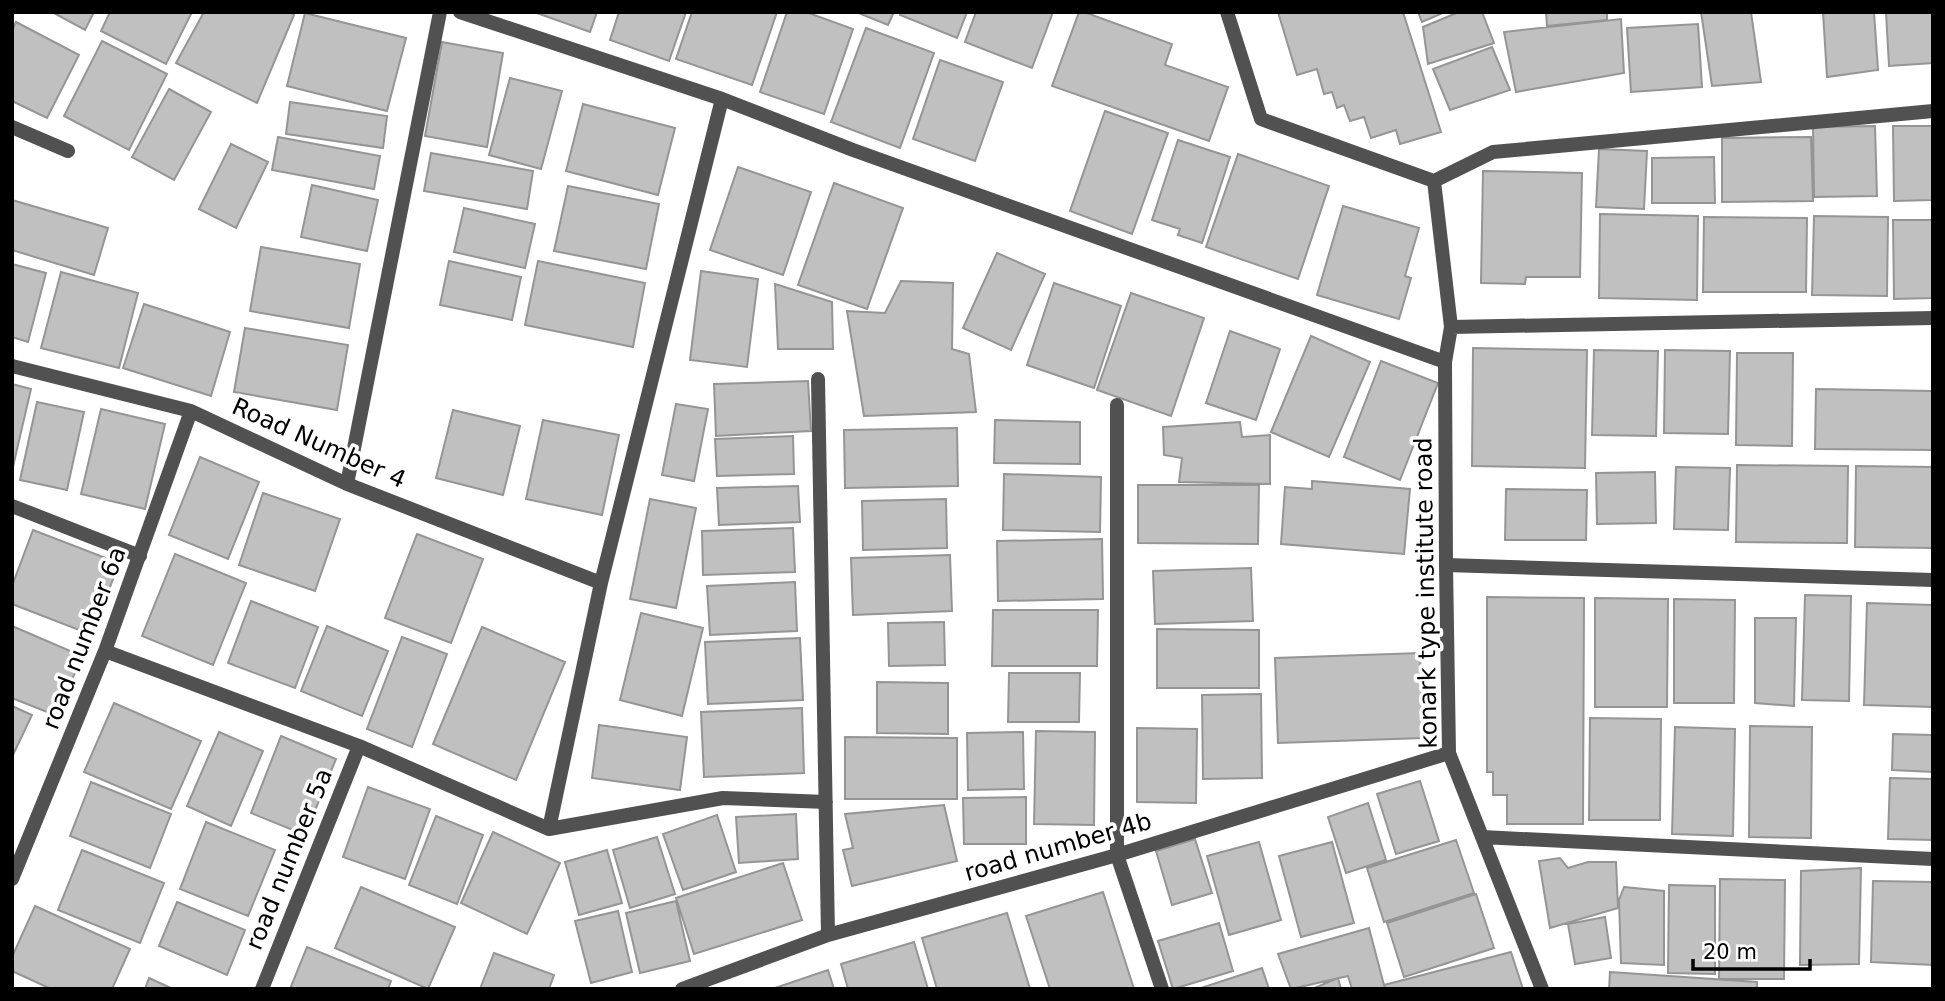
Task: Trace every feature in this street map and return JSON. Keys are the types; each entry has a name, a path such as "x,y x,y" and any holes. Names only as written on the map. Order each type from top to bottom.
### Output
{"street":[{"path":"347,484 440,12"},
{"path":"460,12 722,99 853,150 1445,362"},
{"path":"1225,14 1261,119 1434,181 1493,152 1933,111"},
{"path":"549,829 601,583 722,99"},
{"path":"12,127 68,151"},
{"name":"konark type institute road","path":"1434,181 1451,327 1445,362 1449,753 1542,989"},
{"path":"1451,327 1933,318"},
{"name":"Road Number 4","path":"12,366 191,411 347,484 601,583"},
{"path":"818,379 828,935"},
{"path":"1117,405 1117,856 1162,989"},
{"name":"road number 6a","path":"12,878 105,651 191,411"},
{"path":"12,506 140,556"},
{"path":"1446,565 1933,580"},
{"path":"105,651 359,746 549,829 723,798 826,802"},
{"name":"road number 5a","path":"262,989 359,746"},
{"name":"road number 4b","path":"682,989 828,935 1117,856 1449,753"},
{"path":"1482,837 1933,859"}],"building":[{"path":"52,12 94,12 85,30"},
{"path":"110,12 192,12 166,64 101,31"},
{"path":"204,12 291,12 294,15 257,103 176,63"},
{"path":"534,12 597,12 590,32"},
{"path":"619,12 686,12 669,61 610,40"},
{"path":"692,12 777,12 752,85 676,59"},
{"path":"787,12 806,12 853,29 824,114 760,92"},
{"path":"856,12 894,12 888,25"},
{"path":"901,12 967,12 957,38 900,15"},
{"path":"976,12 1053,12 1032,68 965,42"},
{"path":"1079,12 1172,44 1165,65 1228,87 1209,141 1052,86"},
{"path":"1278,12 1403,12 1441,132 1400,144 1396,130 1371,138 1364,117 1350,121 1344,105 1337,108 1332,92 1324,94 1317,69 1297,75"},
{"path":"1418,12 1445,12 1422,22"},
{"path":"1459,12 1482,12 1494,43 1428,64 1423,27"},
{"path":"1546,12 1607,12 1607,20 1547,26"},
{"path":"1701,12 1751,12 1761,82 1712,86"},
{"path":"1823,12 1874,12 1878,70 1827,77"},
{"path":"1886,12 1933,12 1933,63 1889,66"},
{"path":"305,13 406,38 387,111 287,86"},
{"path":"1621,19 1624,73 1516,92 1504,32"},
{"path":"16,22 79,55 47,118 12,101 12,31"},
{"path":"1698,24 1702,87 1631,92 1627,28"},
{"path":"866,28 934,53 900,148 831,122"},
{"path":"102,41 167,74 129,150 64,116"},
{"path":"442,42 503,53 487,147 425,136"},
{"path":"1492,47 1510,90 1450,110 1433,69"},
{"path":"940,60 1003,82 975,161 913,139"},
{"path":"510,78 562,91 541,169 489,155"},
{"path":"169,89 211,112 174,180 132,157"},
{"path":"290,102 387,116 383,148 286,134"},
{"path":"583,104 675,128 658,195 566,171"},
{"path":"1105,111 1168,133 1132,234 1070,211"},
{"path":"1875,126 1877,196 1814,197 1813,127"},
{"path":"1893,126 1933,126 1933,200 1894,201"},
{"path":"278,137 380,156 374,189 272,170"},
{"path":"1811,137 1813,201 1722,202 1722,138"},
{"path":"1178,140 1230,157 1202,243 1178,235 1180,229 1152,220"},
{"path":"231,144 268,162 236,228 199,209"},
{"path":"1599,149 1647,151 1644,209 1596,207"},
{"path":"431,153 533,171 527,209 424,191"},
{"path":"1238,154 1329,186 1298,279 1206,247"},
{"path":"1714,157 1715,203 1652,203 1652,158"},
{"path":"738,167 811,192 783,275 710,250"},
{"path":"1483,171 1582,173 1580,277 1526,277 1525,284 1481,283"},
{"path":"834,183 903,208 867,309 798,285"},
{"path":"312,185 378,200 367,251 301,237"},
{"path":"568,186 659,204 646,269 554,251"},
{"path":"12,200 108,228 94,275 12,250"},
{"path":"1343,206 1419,228 1405,276 1411,278 1399,319 1317,295"},
{"path":"464,208 535,224 525,268 454,252"},
{"path":"1600,214 1698,216 1697,300 1599,298"},
{"path":"1814,216 1888,217 1887,296 1812,295"},
{"path":"1704,217 1807,218 1806,292 1703,292"},
{"path":"1893,220 1933,220 1933,298 1894,299"},
{"path":"261,247 360,264 349,328 250,311"},
{"path":"997,253 1045,274 1011,350 963,328"},
{"path":"449,261 521,277 512,320 440,305"},
{"path":"538,261 645,283 633,347 525,325"},
{"path":"12,264 46,273 28,342 12,337"},
{"path":"701,271 758,279 747,367 690,360"},
{"path":"61,272 138,293 119,368 41,348"},
{"path":"901,281 953,283 952,349 969,354 976,412 864,416 847,311 885,313"},
{"path":"1054,283 1121,306 1094,388 1027,365"},
{"path":"775,284 832,302 833,349 778,349"},
{"path":"1131,293 1204,318 1171,416 1097,390"},
{"path":"144,304 230,332 211,396 123,368"},
{"path":"245,328 348,345 337,410 234,392"},
{"path":"1230,331 1280,349 1256,420 1206,403"},
{"path":"1311,336 1370,362 1329,457 1271,432"},
{"path":"1473,348 1587,350 1585,468 1472,466"},
{"path":"1594,350 1658,351 1656,436 1592,435"},
{"path":"1665,350 1730,351 1728,434 1664,433"},
{"path":"1737,353 1793,353 1792,446 1736,445"},
{"path":"1381,361 1438,383 1400,480 1344,457"},
{"path":"808,381 811,431 716,436 714,384"},
{"path":"12,384 31,389 12,471"},
{"path":"1816,389 1933,391 1933,450 1815,449"},
{"path":"37,402 84,412 67,490 20,480"},
{"path":"676,404 708,409 694,481 662,475"},
{"path":"101,409 165,424 145,509 81,494"},
{"path":"453,410 520,426 503,495 436,478"},
{"path":"543,420 619,435 602,515 526,499"},
{"path":"995,420 1080,422 1080,464 994,463"},
{"path":"1240,422 1242,437 1270,435 1270,484 1179,482 1182,458 1164,455 1163,427"},
{"path":"957,428 958,486 845,488 844,430"},
{"path":"793,436 794,474 717,476 715,439"},
{"path":"200,457 259,482 228,559 169,535"},
{"path":"1737,465 1848,466 1847,543 1736,542"},
{"path":"1856,466 1933,467 1933,548 1855,547"},
{"path":"1676,467 1730,468 1728,530 1674,529"},
{"path":"1655,472 1656,523 1597,524 1596,473"},
{"path":"1004,474 1101,477 1100,532 1003,530"},
{"path":"1312,481 1410,489 1404,554 1281,544 1285,487 1312,489"},
{"path":"1138,485 1259,485 1258,544 1138,543"},
{"path":"798,486 800,522 719,525 717,488"},
{"path":"1506,489 1587,490 1586,540 1505,540"},
{"path":"263,493 340,519 315,591 239,565"},
{"path":"650,499 696,508 676,608 630,599"},
{"path":"946,499 947,548 863,550 862,501"},
{"path":"793,528 795,572 703,575 702,531"},
{"path":"33,530 119,563 92,635 12,604 12,586"},
{"path":"417,534 483,559 451,643 385,618"},
{"path":"1102,539 1103,599 998,601 997,541"},
{"path":"175,554 246,583 213,665 142,636"},
{"path":"950,555 952,611 853,615 851,558"},
{"path":"1251,568 1253,621 1155,624 1153,571"},
{"path":"795,582 797,631 710,635 707,586"},
{"path":"1805,595 1851,596 1849,701 1802,700"},
{"path":"1487,597 1584,598 1583,824 1507,824 1507,795 1493,795 1493,772 1487,772"},
{"path":"1595,598 1668,599 1667,707 1595,707"},
{"path":"1674,599 1735,600 1734,703 1674,703"},
{"path":"251,601 318,627 295,688 228,663"},
{"path":"1867,603 1933,605 1933,707 1864,705"},
{"path":"993,610 1098,610 1097,666 992,666"},
{"path":"641,613 703,628 682,716 620,700"},
{"path":"1755,618 1796,618 1794,706 1755,703"},
{"path":"944,622 945,665 889,666 888,623"},
{"path":"12,626 82,656 57,716 12,698"},
{"path":"327,626 388,651 362,716 301,691"},
{"path":"482,627 565,662 516,780 433,744"},
{"path":"1157,629 1259,630 1259,688 1157,688"},
{"path":"402,637 447,654 412,747 367,729"},
{"path":"800,638 803,700 708,704 705,642"},
{"path":"1420,653 1423,738 1278,743 1275,658"},
{"path":"1009,673 1080,673 1079,722 1008,722"},
{"path":"877,682 948,683 948,734 877,733"},
{"path":"1261,694 1262,778 1203,779 1202,695"},
{"path":"114,703 201,741 171,809 84,772"},
{"path":"12,706 32,715 12,757"},
{"path":"802,708 804,773 704,777 701,712"},
{"path":"1590,718 1661,719 1660,820 1589,820"},
{"path":"599,725 687,737 680,790 592,778"},
{"path":"1750,726 1812,727 1811,838 1749,837"},
{"path":"1675,727 1735,729 1733,836 1672,834"},
{"path":"1137,728 1197,729 1196,803 1137,802"},
{"path":"1036,731 1095,732 1094,825 1034,824"},
{"path":"219,732 263,751 231,826 187,806"},
{"path":"1023,732 1024,789 968,790 967,733"},
{"path":"1893,734 1933,735 1933,772 1892,770"},
{"path":"281,736 336,759 305,835 251,813"},
{"path":"845,737 957,738 957,799 845,799"},
{"path":"1890,778 1933,779 1933,840 1888,839"},
{"path":"1420,781 1439,841 1396,854 1377,794"},
{"path":"91,782 171,814 150,868 70,836"},
{"path":"368,787 430,809 405,879 343,857"},
{"path":"1026,797 1026,844 964,844 963,798"},
{"path":"1368,803 1386,860 1346,873 1328,817"},
{"path":"944,805 957,861 852,886 843,850 853,848 845,814"},
{"path":"796,814 798,859 739,863 736,817"},
{"path":"717,815 736,872 683,890 663,834"},
{"path":"436,816 483,835 457,904 409,885"},
{"path":"206,822 275,850 248,916 180,889"},
{"path":"493,832 560,863 527,934 461,903"},
{"path":"657,837 675,894 630,908 613,850"},
{"path":"1195,839 1212,893 1172,905 1156,851"},
{"path":"1456,840 1474,893 1384,922 1367,868"},
{"path":"1259,842 1281,920 1229,935 1207,856"},
{"path":"1332,842 1354,923 1301,937 1279,856"},
{"path":"82,850 164,883 140,943 58,910"},
{"path":"607,850 622,903 579,915 565,862"},
{"path":"1560,858 1568,868 1588,862 1616,862 1618,908 1550,928 1539,861"},
{"path":"783,863 802,920 694,954 676,898"},
{"path":"1861,868 1859,964 1800,965 1801,871"},
{"path":"1720,879 1785,880 1784,979 1719,979"},
{"path":"1873,881 1933,882 1933,965 1871,962"},
{"path":"1669,885 1715,886 1715,974 1668,973"},
{"path":"361,887 455,927 428,989 335,948"},
{"path":"1624,887 1664,891 1664,965 1621,963 1619,900"},
{"path":"1103,892 1134,989 1050,989 1026,916"},
{"path":"1476,894 1494,948 1404,977 1387,923"},
{"path":"676,901 690,961 640,973 626,913"},
{"path":"177,902 245,930 227,975 159,946"},
{"path":"35,906 130,949 112,989 51,989 12,971 12,957"},
{"path":"618,911 632,972 591,983 575,921"},
{"path":"1007,913 1030,989 937,989 922,938"},
{"path":"1605,917 1611,958 1575,964 1568,924"},
{"path":"1219,923 1233,971 1173,989 1158,941"},
{"path":"1369,928 1385,989 1352,989 1348,976 1291,989 1278,954"},
{"path":"914,942 928,989 848,989 841,964"},
{"path":"307,947 391,981 388,989 290,989"},
{"path":"1511,952 1523,989 1385,989 1384,985"},
{"path":"494,953 554,975 549,989 480,989"},
{"path":"1262,968 1269,989 1198,989"},
{"path":"828,970 834,989 775,989 775,988"},
{"path":"1610,972 1757,982 1757,989 1609,989"},
{"path":"149,978 173,989 145,989"},
{"path":"1338,978 1341,989 1312,989"}]}
